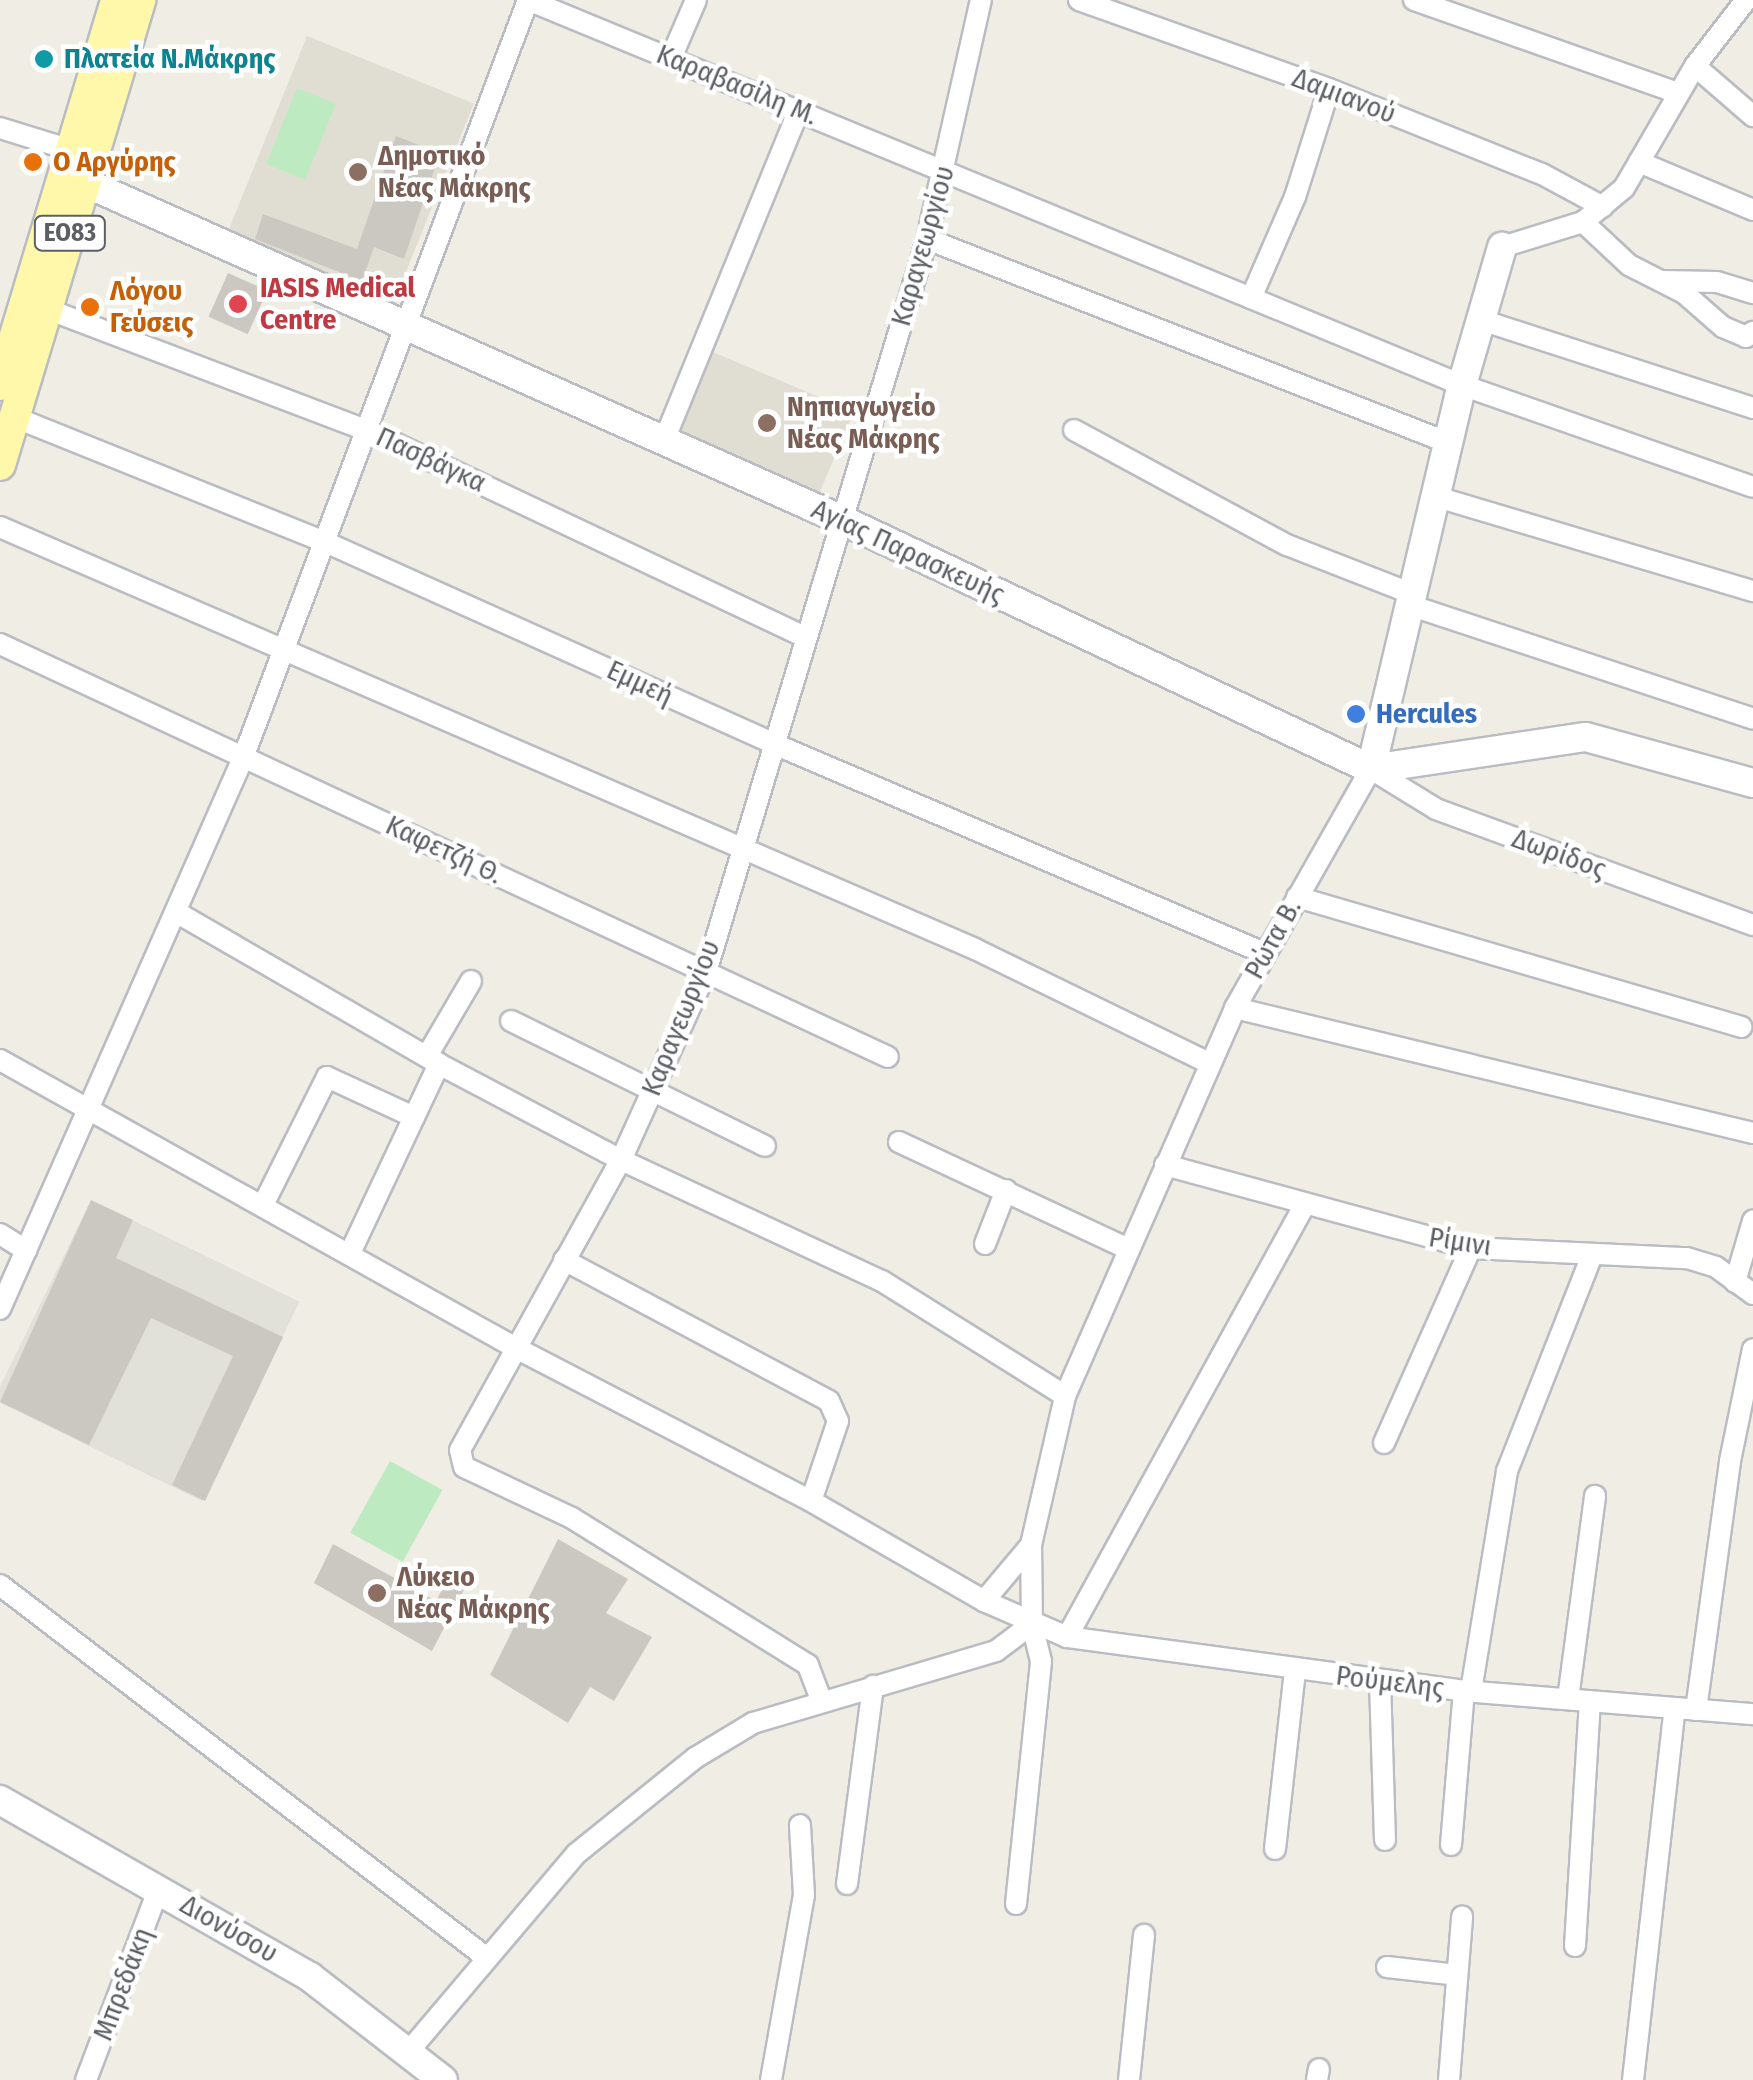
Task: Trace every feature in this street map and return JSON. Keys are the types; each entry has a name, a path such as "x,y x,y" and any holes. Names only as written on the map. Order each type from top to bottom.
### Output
{"main road":[{"name":"ΕΟ83","path":"0,466 48,309 73,169 116,0"},
{"name":"ΕΟ83","path":"0,386 73,169 140,0"}],"street":[{"path":"0,1309 90,1113 243,758 323,541 410,324 528,0"},
{"name":"Καραβασίλη Μ.","path":"528,0 1462,385 1753,487"},
{"path":"671,58 696,0"},
{"name":"Καραγεωργίου","path":"822,1702 808,1665 572,1518 464,1468 460,1450 621,1160 706,972 738,847 946,171 981,0"},
{"name":"Δαμιανού","path":"1078,0 1329,89 1542,174 1604,208"},
{"path":"1414,0 1678,93"},
{"path":"1502,247 1583,222 1604,208 1638,162 1695,66 1746,0"},
{"path":"1695,66 1753,116"},
{"path":"1251,298 1295,197 1329,89"},
{"path":"663,443 800,109"},
{"path":"0,128 73,169"},
{"path":"1638,162 1753,210"},
{"name":"Αγίας Παρασκευής","path":"73,169 663,443 840,519 1371,770"},
{"path":"1583,222 1629,265 1662,281 1723,327 1746,337 1753,332"},
{"path":"926,239 1449,443"},
{"name":"Ρώτα Β.","path":"1016,1904 1041,1662 1032,1624 1031,1545 1065,1396 1126,1248 1235,1008 1371,770 1462,385 1502,247"},
{"path":"1662,281 1717,282 1753,293"},
{"name":"Πασβάγκα","path":"48,309 369,431 804,637"},
{"path":"1480,320 1753,408"},
{"name":"Εμμεή","path":"14,417 323,541 772,743 1264,953"},
{"path":"1074,430 1287,545 1414,600 1753,719"},
{"path":"1437,497 1753,591"},
{"path":"0,528 283,645 975,949 1209,1063"},
{"name":"Καφετζή Θ.","path":"0,644 888,1057"},
{"path":"1371,770 1586,738 1752,783"},
{"name":"Δωρίδος","path":"1371,770 1436,809 1753,925"},
{"path":"1297,897 1741,1027"},
{"path":"176,912 433,1060 621,1160 882,1281 1065,1396"},
{"path":"351,1251 471,981"},
{"path":"1235,1008 1753,1133"},
{"path":"511,1021 764,1146"},
{"name":"Ρούμελης","path":"0,1060 90,1113 351,1251 516,1348 811,1500 984,1601 1067,1638 1468,1691 1753,1714"},
{"path":"264,1203 326,1077 414,1116"},
{"path":"899,1142 1126,1248"},
{"name":"Ρίμινι","path":"1166,1164 1304,1206 1471,1248 1687,1258 1716,1267 1744,1288"},
{"path":"985,1244 1006,1190"},
{"path":"1067,1638 1304,1206"},
{"path":"1744,1288 1753,1221"},
{"path":"0,1234 26,1250"},
{"path":"1384,1444 1471,1248"},
{"path":"1451,1845 1468,1691 1507,1471 1592,1255"},
{"path":"564,1260 829,1401 838,1421 811,1500"},
{"path":"1633,2080 1686,1709 1753,1350"},
{"path":"1568,1700 1595,1496"},
{"path":"984,1601 1031,1545"},
{"path":"0,1585 487,1958"},
{"path":"409,2052 576,1854 695,1758 754,1722 996,1651 1032,1624"},
{"path":"1275,1849 1295,1671"},
{"path":"1380,1681 1385,1840"},
{"path":"847,1884 874,1686"},
{"path":"1576,1946 1590,1701"},
{"name":"Διονύσου","path":"0,1800 310,1977 442,2080"},
{"path":"771,2080 804,1896 800,1826"},
{"name":"Μπρεδάκη","path":"86,2080 159,1888"},
{"path":"1449,2080 1462,1917"},
{"path":"1130,2080 1144,1934"},
{"path":"1387,1967 1457,1975"}],"shaded area":[{"name":"Δημοτικό Νέας Μάκρης","path":"307,36 474,103 393,303 226,235"},
{"name":"Νηπιαγωγείο Νέας Μάκρης","path":"713,352 854,412 819,494 678,434"},
{"path":"91,1200 300,1302 202,1501 0,1403 0,1387"}],"green space":[{"path":"297,88 336,104 305,180 266,164"},
{"path":"390,1461 442,1490 403,1562 350,1533"}],"building":[{"path":"396,136 440,153 404,259 374,247 362,281 255,239 263,214 357,249"},
{"path":"228,273 267,290 248,334 208,317"},
{"path":"91,1200 133,1220 116,1258 283,1337 205,1501 172,1485 233,1356 151,1318 89,1445 0,1402"},
{"path":"558,1539 628,1579 606,1613 652,1637 614,1701 590,1687 568,1723 490,1675"},
{"name":"Λύκειο Νέας Μάκρης","path":"333,1544 436,1601 449,1576 466,1586 432,1651 314,1583"}],"place":[{"name":"Πλατεία Ν.Μάκρης","path":"44,59"},
{"name":"Ο Αργύρης","path":"33,162"},
{"name":"Δημοτικό Νέας Μάκρης","path":"358,172"},
{"name":"IASIS Medical Centre","path":"238,304"},
{"name":"Λόγου Γεύσεις","path":"90,307"},
{"name":"Νηπιαγωγείο Νέας Μάκρης","path":"767,423"},
{"name":"Hercules","path":"1356,714"},
{"name":"Λύκειο Νέας Μάκρης","path":"377,1593"}]}
